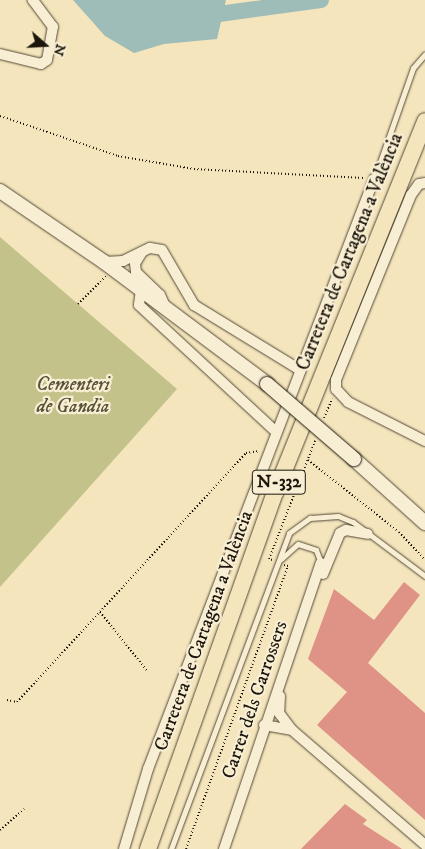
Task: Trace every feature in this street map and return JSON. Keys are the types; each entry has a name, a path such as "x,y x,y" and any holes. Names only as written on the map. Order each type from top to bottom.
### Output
{"highway":[{"name":"Carretera de Cartagena a València","path":"148,849 278,485 425,121"}],"main road":[{"path":"0,192 165,306 267,384 425,522"}],"street":[{"path":"0,54 40,64 47,60 54,33 32,0"},
{"path":"124,849 148,770 275,431 374,179"},
{"path":"425,183 419,184 412,196 336,380 338,392 348,402 425,441"},
{"path":"109,266 123,262 144,250 156,248 167,255 185,294 202,313 300,370"},
{"path":"144,250 134,269 160,295 165,306"},
{"path":"141,290 139,305 275,431"},
{"name":"Carrer dels Carrossers","path":"292,730 277,706 326,564 340,533 368,534"},
{"name":"Carrer dels Carrossers","path":"224,849 264,725 321,563"},
{"path":"264,725 292,730 425,845"}],"lane":[{"path":"374,179 413,68 425,54"},
{"path":"172,849 289,533 310,518 338,516 368,534 425,576"},
{"path":"278,562 290,547 298,544 316,550 321,563"}],"path":[{"path":"0,116 118,156 175,166 374,179"},
{"path":"78,304 109,266"},
{"path":"322,424 338,392"},
{"path":"269,559 318,433"},
{"path":"7,700 17,702 246,453 251,450 267,454"},
{"path":"308,460 398,532 425,560"},
{"path":"186,849 288,566"},
{"path":"100,612 148,672"},
{"path":"0,830 24,809"}],"green space":[{"name":"Cementeri de Gandia","path":"0,237 177,389 0,587"}],"water":[{"path":"73,0 226,0 217,39 164,44 134,53 105,36"}],"building":[{"path":"404,582 420,595 368,663 425,713 425,820 317,725 347,692 308,659 334,589 374,620"},
{"path":"345,804 367,820 363,824 402,849 301,849"}],"waterway":[{"path":"162,0 188,13 219,14 321,0"}]}
